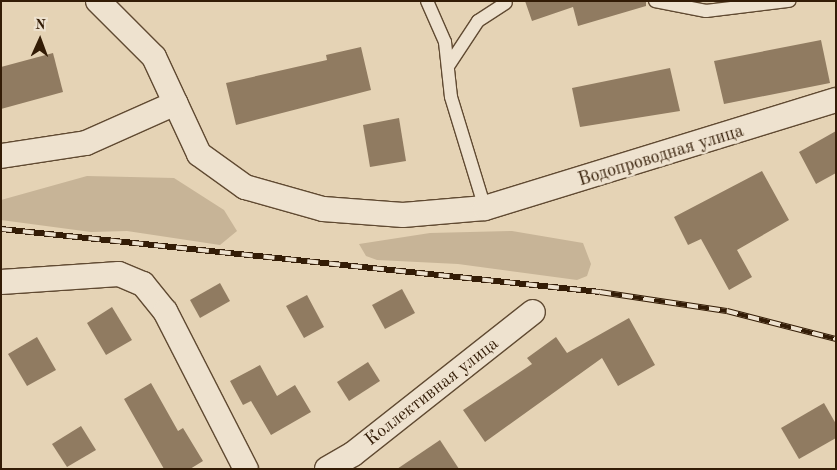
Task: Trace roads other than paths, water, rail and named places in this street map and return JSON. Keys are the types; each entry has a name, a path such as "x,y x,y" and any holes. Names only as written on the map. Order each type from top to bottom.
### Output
{"street":[{"name":"Водопроводная улица","path":"98,1 154,57 198,154 245,187 323,209 402,215 486,208 836,100"},
{"path":"1,156 86,142 176,103"},
{"path":"1,282 118,274 143,284 165,311 246,469"},
{"name":"Коллективная улица","path":"327,469 353,454 533,312"}],"lane":[{"path":"427,1 445,42 451,97 486,208"},
{"path":"655,1 706,11 789,1"},
{"path":"449,65 478,20 506,3"}],"railway":[{"path":"1,229 600,292 727,311 836,339"}]}
